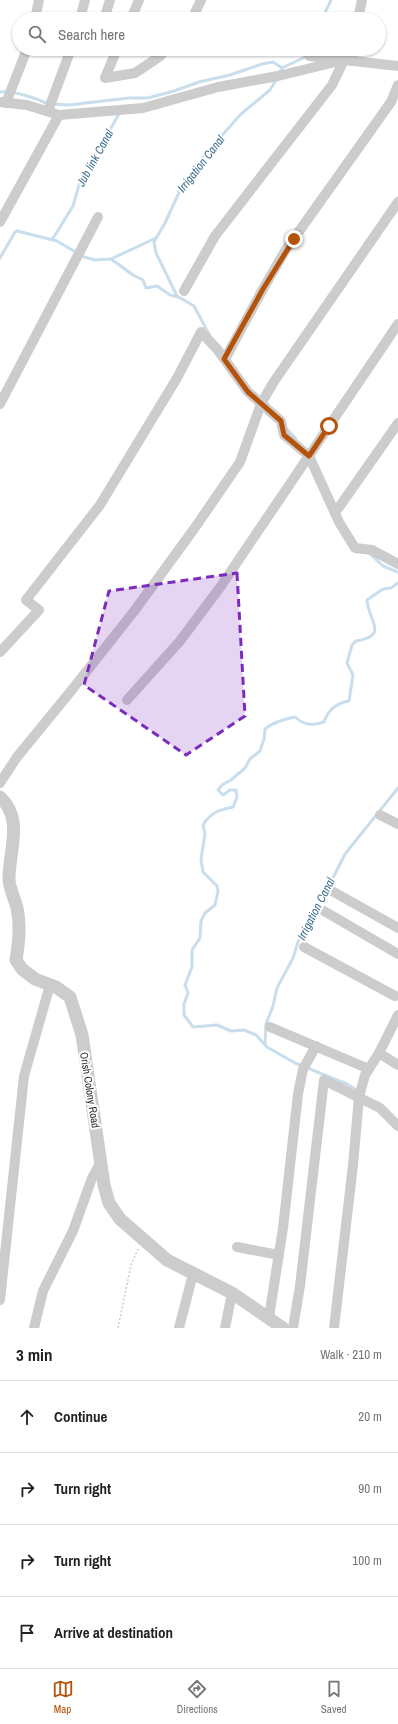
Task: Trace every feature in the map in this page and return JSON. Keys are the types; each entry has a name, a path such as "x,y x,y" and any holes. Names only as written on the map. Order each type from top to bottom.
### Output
{"street":[{"path":"36,12 39,0"},
{"path":"82,12 85,0"},
{"path":"106,12 110,0"},
{"path":"134,12 139,0"},
{"path":"195,12 201,0"},
{"path":"359,12 362,0"},
{"path":"24,56 3,102 27,105 59,115 143,108 218,87 278,76 348,60"},
{"path":"48,112 68,56"},
{"path":"115,56 105,78 135,73 161,56"},
{"path":"309,56 398,66"},
{"path":"184,291 215,236 332,85 350,56"},
{"path":"224,359 285,251 391,102 398,85"},
{"path":"0,222 59,115"},
{"path":"0,783 17,757 135,610 240,462 261,404 398,202"},
{"path":"0,404 98,217"},
{"path":"127,700 180,641 221,586 398,324"},
{"path":"0,652 39,610 26,600 100,505 177,378 201,332 224,359 248,392 281,421 284,435 309,456 335,513 355,548 372,550 398,564"},
{"path":"335,513 398,423"},
{"name":"Orish Colony Road","path":"0,797 12,813 14,823 9,880 17,910 20,936 16,960 22,970 35,979 50,985 70,997 82,1035 104,1185 110,1203 120,1219 167,1260 232,1293 283,1328"},
{"path":"380,816 398,824"},
{"path":"332,891 398,928"},
{"path":"324,911 398,954"},
{"path":"304,947 397,995"},
{"path":"0,1300 24,1076 50,985"},
{"path":"334,1328 360,1093 365,1075 379,1053 398,1015"},
{"path":"270,1027 369,1069"},
{"path":"269,1317 283,1228 298,1094 303,1069 316,1046"},
{"path":"379,1053 398,1065"},
{"path":"293,1328 300,1286 324,1080 360,1093 380,1108 398,1126"},
{"path":"34,1328 43,1291 73,1231 92,1178 101,1162"},
{"path":"237,1247 279,1255"},
{"path":"179,1328 193,1274"},
{"path":"224,1328 232,1293"}],"path":[{"path":"118,1328 131,1265 142,1239"}],"highlighted area":[{"path":"237,573 245,716 186,755 84,685 109,591"}],"waterway":[{"path":"325,12 331,0"},
{"path":"282,68 303,58 304,56"},
{"name":"Irrigation Canal","path":"53,104 69,105 129,98 148,98 199,82 230,75 262,64 273,62 282,68 279,73"},
{"name":"Irrigation Canal","path":"210,336 194,306 177,296 156,253 154,242 165,223 182,186 203,157 241,114 270,90 276,80"},
{"name":"Irrigation Canal","path":"0,92 11,92 24,95 48,104"},
{"name":"Jub link Canal","path":"52,240 73,206 79,185 120,112"},
{"name":"Jub link Canal","path":"0,258 17,231 57,241 84,257 95,260 111,259 156,238"},
{"name":"Jub link Canal","path":"111,259 133,275 143,280 146,288 157,286 170,295 178,297"},
{"name":"Irrigation Canal","path":"286,428 296,439"},
{"name":"Irrigation Canal","path":"370,554 383,566 398,572"},
{"name":"Irrigation Canal","path":"358,1091 347,1084 295,1063 267,1047 256,1035 244,1030 231,1031 217,1025 193,1027 184,1015 184,1004 188,993 185,985 192,967 192,950 200,938 201,921 205,913 215,905 218,891 217,886 203,872 201,859 205,834 203,825 212,814 233,807 237,797 236,790 230,790 223,795 218,790 222,785 231,780 245,768 250,759 260,751 264,739 265,729 272,724 295,717 308,724 324,722 328,714 334,708 341,703 349,701 353,675 347,663 352,645 356,641 366,639 375,631 375,626 367,600 383,589 391,588 398,583"},
{"name":"Irrigation Canal","path":"265,1045 266,1024 273,1006 277,988 293,958 298,942 345,854 398,788"}],"route":[{"path":"294,239 285,251 224,359 248,392 281,421 284,435 309,456 329,426"}]}
